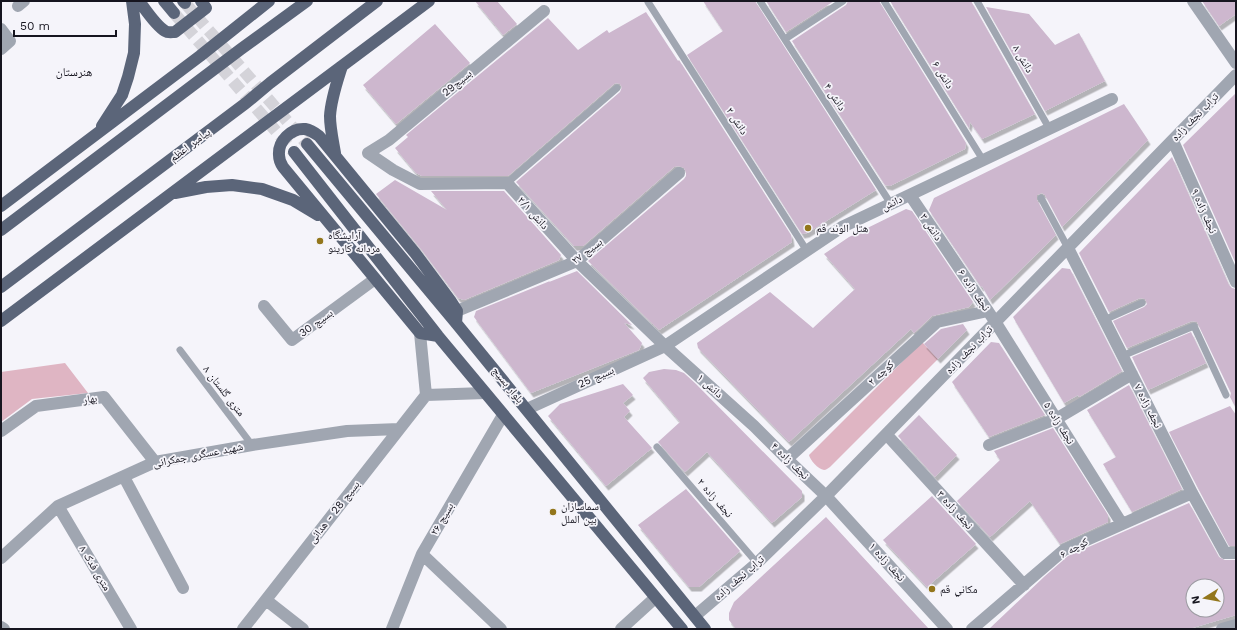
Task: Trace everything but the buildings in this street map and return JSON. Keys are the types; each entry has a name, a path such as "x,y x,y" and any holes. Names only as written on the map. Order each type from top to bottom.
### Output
{"main road":[{"path":"98,132 122,95 128,77 134,53 135,24 132,1"},
{"path":"139,1 157,23 165,31 170,32 175,32 206,8 201,1"},
{"path":"164,1 174,13"},
{"path":"1,206 270,1"},
{"path":"1,230 307,1"},
{"name":"پیامبر اعظم","path":"1,287 240,108 377,1"},
{"path":"1,321 429,1"},
{"path":"228,34 241,49"},
{"path":"336,156 331,135 330,115 337,81 342,66"},
{"path":"438,336 420,333 283,167 279,156 283,139 290,133 305,129 313,131 319,136 415,253 450,300 457,317"},
{"name":"بلوار بسیج","path":"307,144 457,317 527,409 705,629"},
{"name":"بلوار بسیج","path":"294,152 438,336 680,628"},
{"path":"172,193 206,187 232,185 262,189 293,200 327,221"}],"street":[{"path":"1193,1 1236,63"},
{"name":"بسیج29","path":"506,183 420,184 393,170 368,153 389,140 544,10"},
{"path":"1,29 10,41 1,49"},
{"name":"تراب نجف زاده","path":"695,616 757,563 826,496 1236,75"},
{"name":"دانش","path":"665,346 807,252 842,227 1112,99"},
{"name":"نجف زاده ۹","path":"1172,141 1236,282"},
{"name":"بسیج ۲۷","path":"457,317 577,261 679,173"},
{"name":"دانش ۲/۱","path":"506,183 577,261 665,346"},
{"name":"دانش ۳","path":"910,195 952,258"},
{"name":"نجف زاده ۷","path":"1068,248 1192,493 1225,553 1236,553"},
{"name":"نجف زاده ۶","path":"952,258 996,323"},
{"name":"بسیج 30","path":"264,306 292,340 375,279"},
{"name":"کوچه ۲","path":"787,459 936,322 988,311"},
{"name":"نجف زاده ۵","path":"996,323 1122,524"},
{"path":"420,333 426,395 485,393"},
{"name":"بسیج 25","path":"527,409 665,346"},
{"name":"دانش ۱","path":"665,346 754,426"},
{"path":"988,445 1056,419 1132,374"},
{"name":"بسیج 28 - هدائی","path":"243,629 426,395"},
{"name":"بهار","path":"1,431 36,406 104,397 155,462"},
{"name":"بسیج ۲۶","path":"392,629 422,554 503,415"},
{"name":"نجف زاده ۴","path":"754,426 826,496"},
{"name":"شهید عسگری جمکرانی","path":"1,558 58,506 155,462 252,445 347,431 399,429"},
{"name":"نجف زاده ۳","path":"887,434 1024,585"},
{"path":"124,477 183,588"},
{"name":"کوچه ۶","path":"972,629 1064,550 1192,493"},
{"name":"نجف زاده ۱","path":"826,496 943,627"},
{"name":"۸ متری فدک","path":"58,506 131,629"},
{"path":"422,554 501,629"},
{"path":"621,629 656,598"},
{"path":"266,600 303,629"},
{"path":"1222,629 1236,625"}],"lane":[{"name":"دانش ۴","path":"760,1 890,204"},
{"path":"784,39 843,1"},
{"name":"دانش ۶","path":"884,1 984,160"},
{"name":"دانش ۸","path":"977,1 1049,128"},
{"name":"دانش ۲","path":"648,2 807,252"},
{"path":"506,183 617,88"},
{"path":"1041,198 1068,248"},
{"path":"1104,320 1142,303"},
{"path":"1122,356 1194,326 1226,395"},
{"name":"۸ متری گلستان","path":"180,350 252,445"},
{"name":"نجف زاده ۲","path":"657,447 757,563"}],"shaded area":[{"path":"922,342 938,359 830,467 824,470 817,466 809,455"},
{"path":"65,363 88,393 32,399 1,422 1,372"}],"tunnel":[{"path":"185,3 307,144"},
{"path":"174,13 294,152"}],"place":[{"name":"هتل الوند قم","path":"808,228"},
{"name":"آرایشگاه مردانه کارینو","path":"320,241"},
{"name":"سماسازان بین الملل","path":"553,512"},
{"name":"مكاني قم","path":"932,589"}],"district":[{"name":"هنرستان","path":"74,72"}]}
